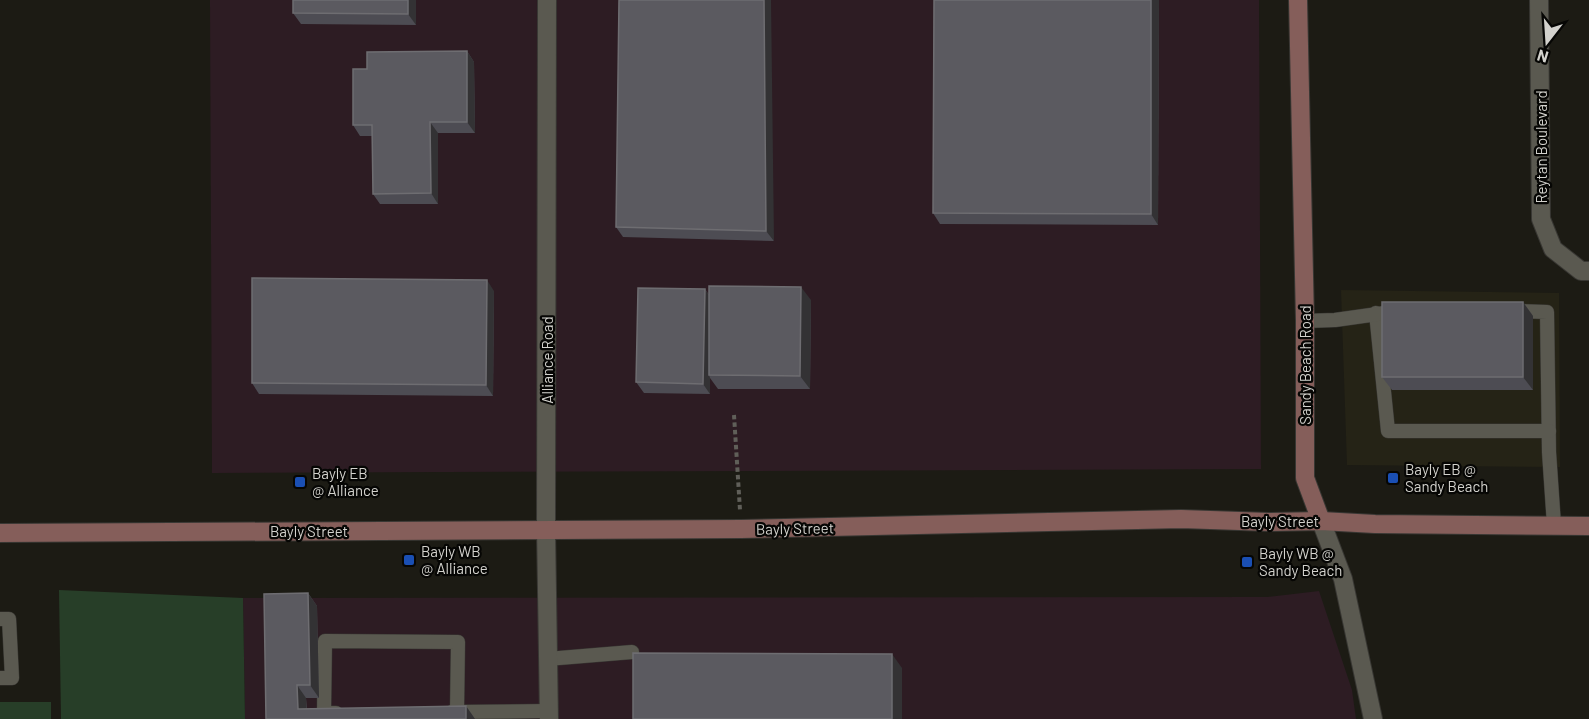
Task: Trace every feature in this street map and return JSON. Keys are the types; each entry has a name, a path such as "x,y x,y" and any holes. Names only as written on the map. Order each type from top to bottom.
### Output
{"main road":[{"name":"Sandy Beach Road","path":"1298,0 1305,321 1305,478 1321,521"},
{"name":"Bayly Street","path":"0,533 741,529 1181,519 1589,526"}],"street":[{"name":"Alliance Road","path":"547,0 546,529 549,715"},
{"name":"Reytan Boulevard","path":"1539,0 1541,219 1553,249 1581,271 1589,271"},
{"name":"Sandy Beach Road","path":"1321,521 1343,579 1373,719"}],"lane":[{"path":"1305,321 1335,320 1414,310"},
{"path":"1503,311 1547,312 1549,431 1554,525"},
{"path":"1376,313 1388,431 1549,431"},
{"path":"0,619 9,618 12,678 0,678"},
{"path":"346,713 324,713 325,641 458,642 456,712"},
{"path":"547,659 632,652"},
{"path":"434,712 456,712 482,716 549,715"}],"path":[{"path":"734,415 741,529"}],"shaded area":[{"path":"210,0 1259,0 1261,469 212,473"},
{"path":"1341,290 1559,293 1560,467 1347,465"},
{"path":"1319,591 1352,690 1356,719 245,719 243,598 1267,597"}],"green space":[{"path":"59,590 243,598 245,719 61,719"},
{"path":"0,702 51,702 51,719 0,719"}],"building":[{"path":"293,0 408,0 408,14 293,13"},
{"path":"619,0 764,0 766,231 616,227"},
{"path":"934,0 1151,0 1151,214 933,213"},
{"path":"467,51 467,122 430,122 431,193 373,194 372,125 353,125 353,69 367,69 367,52"},
{"path":"252,278 487,280 486,385 252,383"},
{"path":"709,286 801,287 800,376 709,375"},
{"path":"638,288 705,289 703,384 636,382"},
{"path":"1382,302 1523,302 1523,377 1382,377"},
{"path":"308,593 310,685 297,685 298,709 466,706 466,719 266,719 264,594"},
{"path":"633,653 892,654 892,719 633,719"}],"place":[{"name":"Bayly EB @ Sandy Beach","path":"1393,478"},
{"name":"Bayly EB @ Alliance","path":"300,482"},
{"name":"Bayly WB @ Alliance","path":"409,560"},
{"name":"Bayly WB @ Sandy Beach","path":"1247,562"}]}
